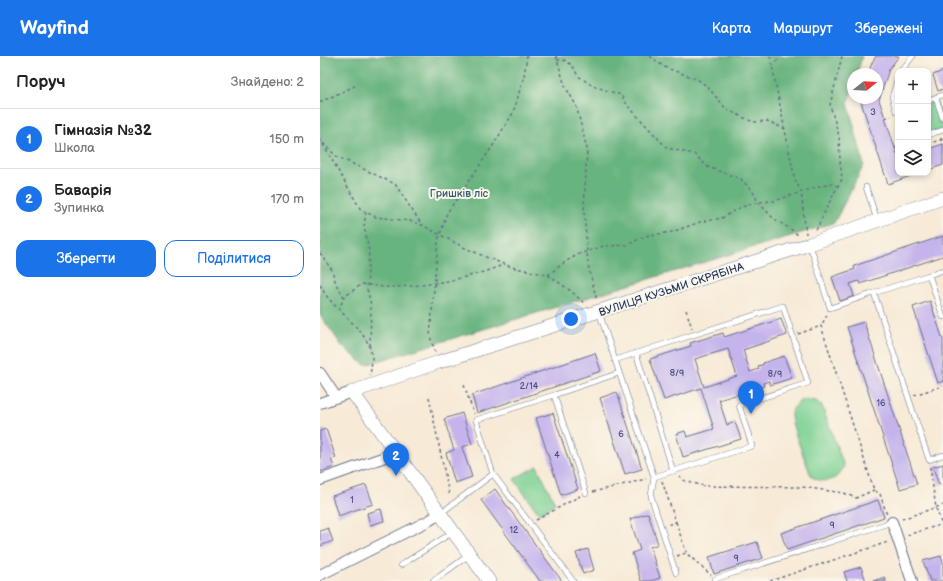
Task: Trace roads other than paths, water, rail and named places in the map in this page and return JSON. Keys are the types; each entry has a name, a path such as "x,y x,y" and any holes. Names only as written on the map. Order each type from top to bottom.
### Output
{"street":[{"name":"ВУЛИЦЯ КУЗЬМИ СКРЯБІНА","path":"352,392 372,380 439,362 599,312 806,245 943,198"},
{"path":"320,374 336,397"},
{"path":"370,416 368,405 372,380"},
{"path":"320,403 352,392 470,554 486,580"},
{"path":"320,480 396,453"},
{"path":"320,575 430,520 440,513"},
{"path":"891,522 898,538 912,581"}],"lane":[{"path":"903,68 913,56"},
{"path":"895,87 892,97 895,106"},
{"path":"931,99 943,96"},
{"path":"936,98 943,119"},
{"path":"931,134 943,130"},
{"path":"866,187 877,220"},
{"path":"806,245 830,308 943,270"},
{"path":"929,275 943,317"},
{"path":"874,293 929,460 943,455"},
{"path":"615,360 783,306 808,383 739,405 752,446 654,477"},
{"path":"599,312 654,477 651,496 676,572"},
{"path":"636,353 673,471"},
{"path":"573,581 493,474 476,420 619,373"},
{"path":"554,395 586,493"},
{"path":"440,513 493,474"},
{"path":"715,579 891,522"},
{"path":"401,565 453,532"},
{"path":"433,581 470,554"}],"place":[{"name":"Гімназія №32","path":"751,414"},
{"name":"Баварія","path":"396,476"}],"park label":[{"name":"Гришків ліс","path":"459,193"}]}
